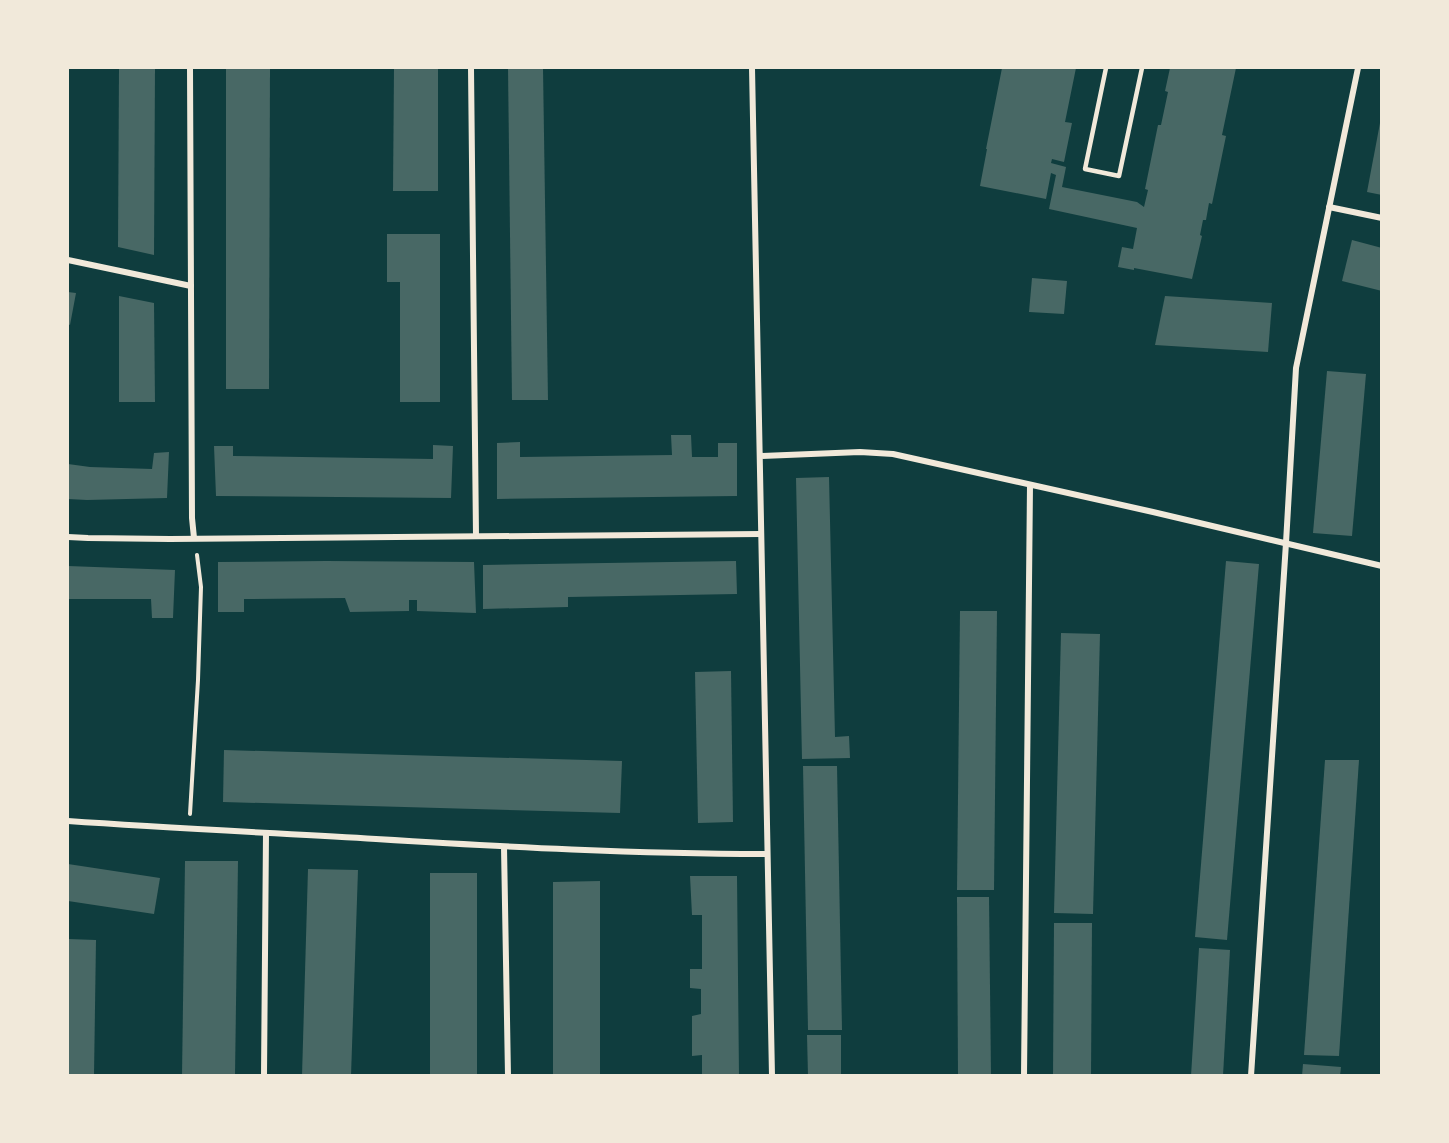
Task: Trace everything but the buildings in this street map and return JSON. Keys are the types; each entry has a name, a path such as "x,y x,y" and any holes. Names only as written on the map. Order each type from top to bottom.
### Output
{"street":[{"path":"190,68 192,518 194,538"},
{"path":"471,68 476,536"},
{"path":"752,68 772,1076"},
{"path":"1251,1076 1296,368 1358,68"},
{"path":"1329,207 1382,218"},
{"path":"68,260 191,286"},
{"path":"760,456 874,452 893,454 1382,566"},
{"path":"1024,1076 1030,485"},
{"path":"68,537 106,539 761,534"},
{"path":"68,821 504,847 652,853 767,854"},
{"path":"264,1076 266,833"},
{"path":"504,847 508,1076"}],"lane":[{"path":"1106,68 1085,170 1119,176 1142,68"}],"path":[{"path":"190,830 201,586 194,538"}]}
